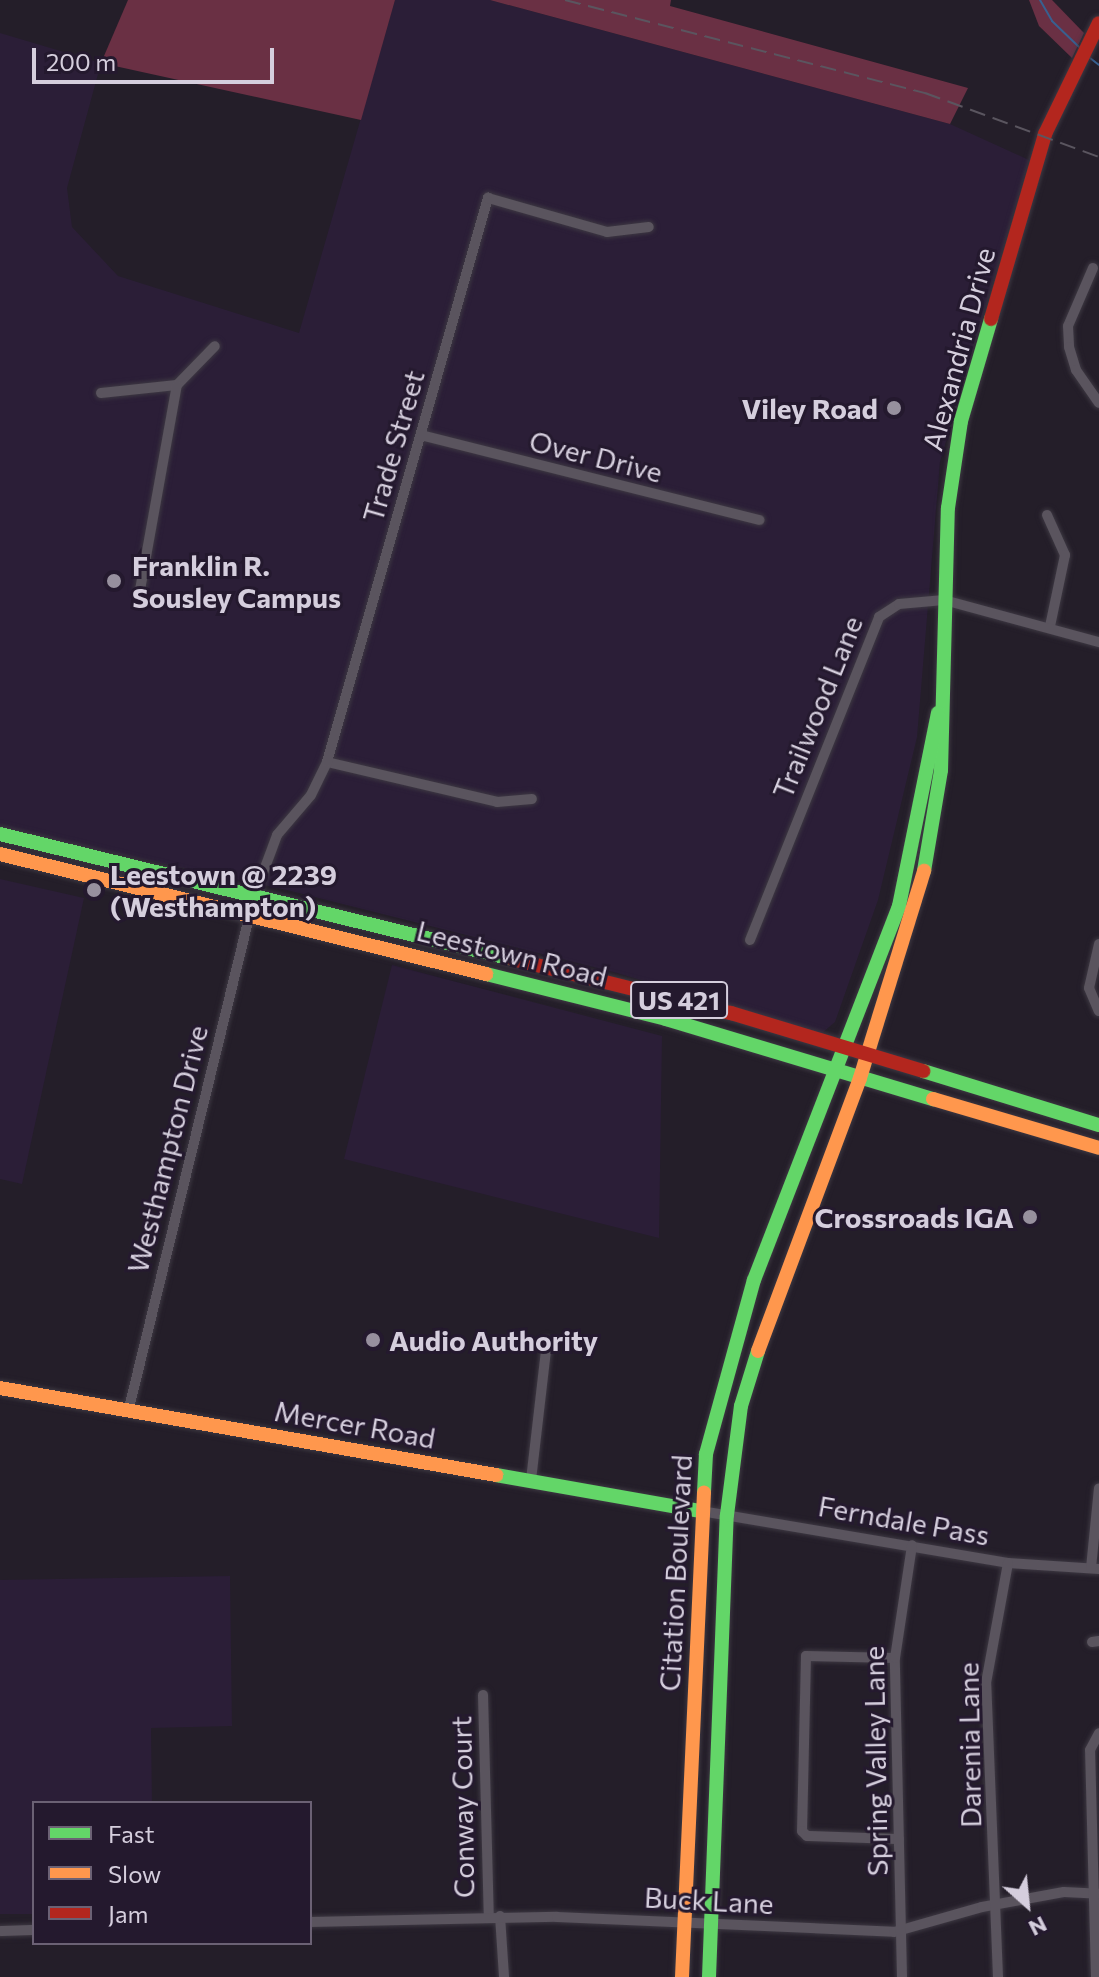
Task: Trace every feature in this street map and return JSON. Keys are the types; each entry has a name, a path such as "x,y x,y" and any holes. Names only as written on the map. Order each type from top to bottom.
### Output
{"main road":[{"name":"Alexandria Drive","path":"866,1057 922,883 941,770 940,705 951,481 970,386 1045,134 1099,23"},
{"name":"Alexandria Drive","path":"842,1050 899,906 940,705"},
{"name":"Leestown Road","path":"0,834 731,1013 842,1050 970,1083 1099,1125"},
{"name":"Leestown Road","path":"0,854 650,1015 1099,1148"},
{"name":"Citation Boulevard","path":"682,1977 706,1454 737,1336 842,1050"},
{"name":"Citation Boulevard","path":"709,1977 727,1515 741,1406 755,1355 866,1057"},
{"name":"Mercer Road","path":"0,1388 701,1511"}],"street":[{"name":"Trade Street","path":"254,897 277,835 311,795 327,762 488,198 607,232 649,227"},
{"path":"1093,268 1068,326 1069,347 1076,370 1099,403"},
{"path":"140,590 177,385 215,346"},
{"path":"101,393 177,385"},
{"name":"Over Drive","path":"421,435 759,520"},
{"path":"1047,515 1065,555 1050,626"},
{"name":"Trailwood Lane","path":"750,940 870,631 879,617 899,604 944,600 1050,626 1099,642"},
{"path":"327,762 497,802 532,799"},
{"name":"Westhampton Drive","path":"128,1412 254,897"},
{"path":"1099,944 1089,988 1099,1011"},
{"path":"531,1480 547,1342"},
{"path":"1095,1568 1099,1488"},
{"name":"Ferndale Pass","path":"701,1511 1008,1563 1095,1568"},
{"name":"Spring Valley Lane","path":"902,1977 895,1658 912,1545"},
{"name":"Darenia Lane","path":"998,1977 986,1683 1008,1563"},
{"path":"895,1658 806,1656 802,1831 807,1836 899,1839"},
{"name":"Conway Court","path":"483,1695 494,1916 504,1977"},
{"path":"1096,1977 1090,1750 1099,1733"},
{"name":"Buck Lane","path":"312,1922 494,1916 901,1932 963,1911 1064,1892 1096,1894"},
{"path":"0,1931 32,1930"}],"shaded area":[{"path":"128,0 395,0 361,120 101,63"},
{"path":"395,0 490,0 950,124 1029,160 940,462 917,737 878,900 835,1022 822,1033 617,973 287,890 0,829 0,33 101,63 67,188 72,227 118,276 299,333"},
{"path":"490,0 671,0 670,6 968,88 950,124"},
{"path":"1029,0 1052,0 1084,33 1072,58 1039,26"},
{"path":"0,879 84,898 22,1184 0,1179"},
{"path":"392,965 662,1036 659,1238 344,1159"},
{"path":"230,1576 232,1726 151,1728 152,1801 32,1801 32,1914 0,1914 0,1580"}],"waterway":[{"path":"1040,0 1052,21 1080,48"},
{"path":"1090,58 1099,65"}],"railway":[{"path":"565,0 925,93 1099,157"}],"traffic: fast":[{"path":"924,871 941,770 948,508 961,421 991,319"},
{"path":"704,1492 706,1454 754,1280 899,906 938,713"},
{"path":"0,834 512,959"},
{"path":"486,974 666,1019 933,1099"},
{"path":"923,1071 1099,1125"},
{"path":"709,1977 727,1515 741,1406 758,1351"},
{"path":"496,1475 701,1511"}],"traffic: slow":[{"path":"0,854 486,974"},
{"path":"758,1351 860,1078 924,871"},
{"path":"933,1099 1099,1148"},
{"path":"0,1388 496,1475"},
{"path":"682,1977 704,1492"}],"traffic: jam":[{"path":"991,319 1045,134 1099,23"},
{"path":"512,959 731,1013 923,1071"}],"place":[{"name":"Viley Road","path":"894,408"},
{"name":"Franklin R. Sousley Campus","path":"114,581"},
{"name":"Leestown @ 2239 (Westhampton)","path":"94,890"},
{"name":"Crossroads IGA","path":"1030,1217"},
{"name":"Audio Authority","path":"373,1340"}]}
